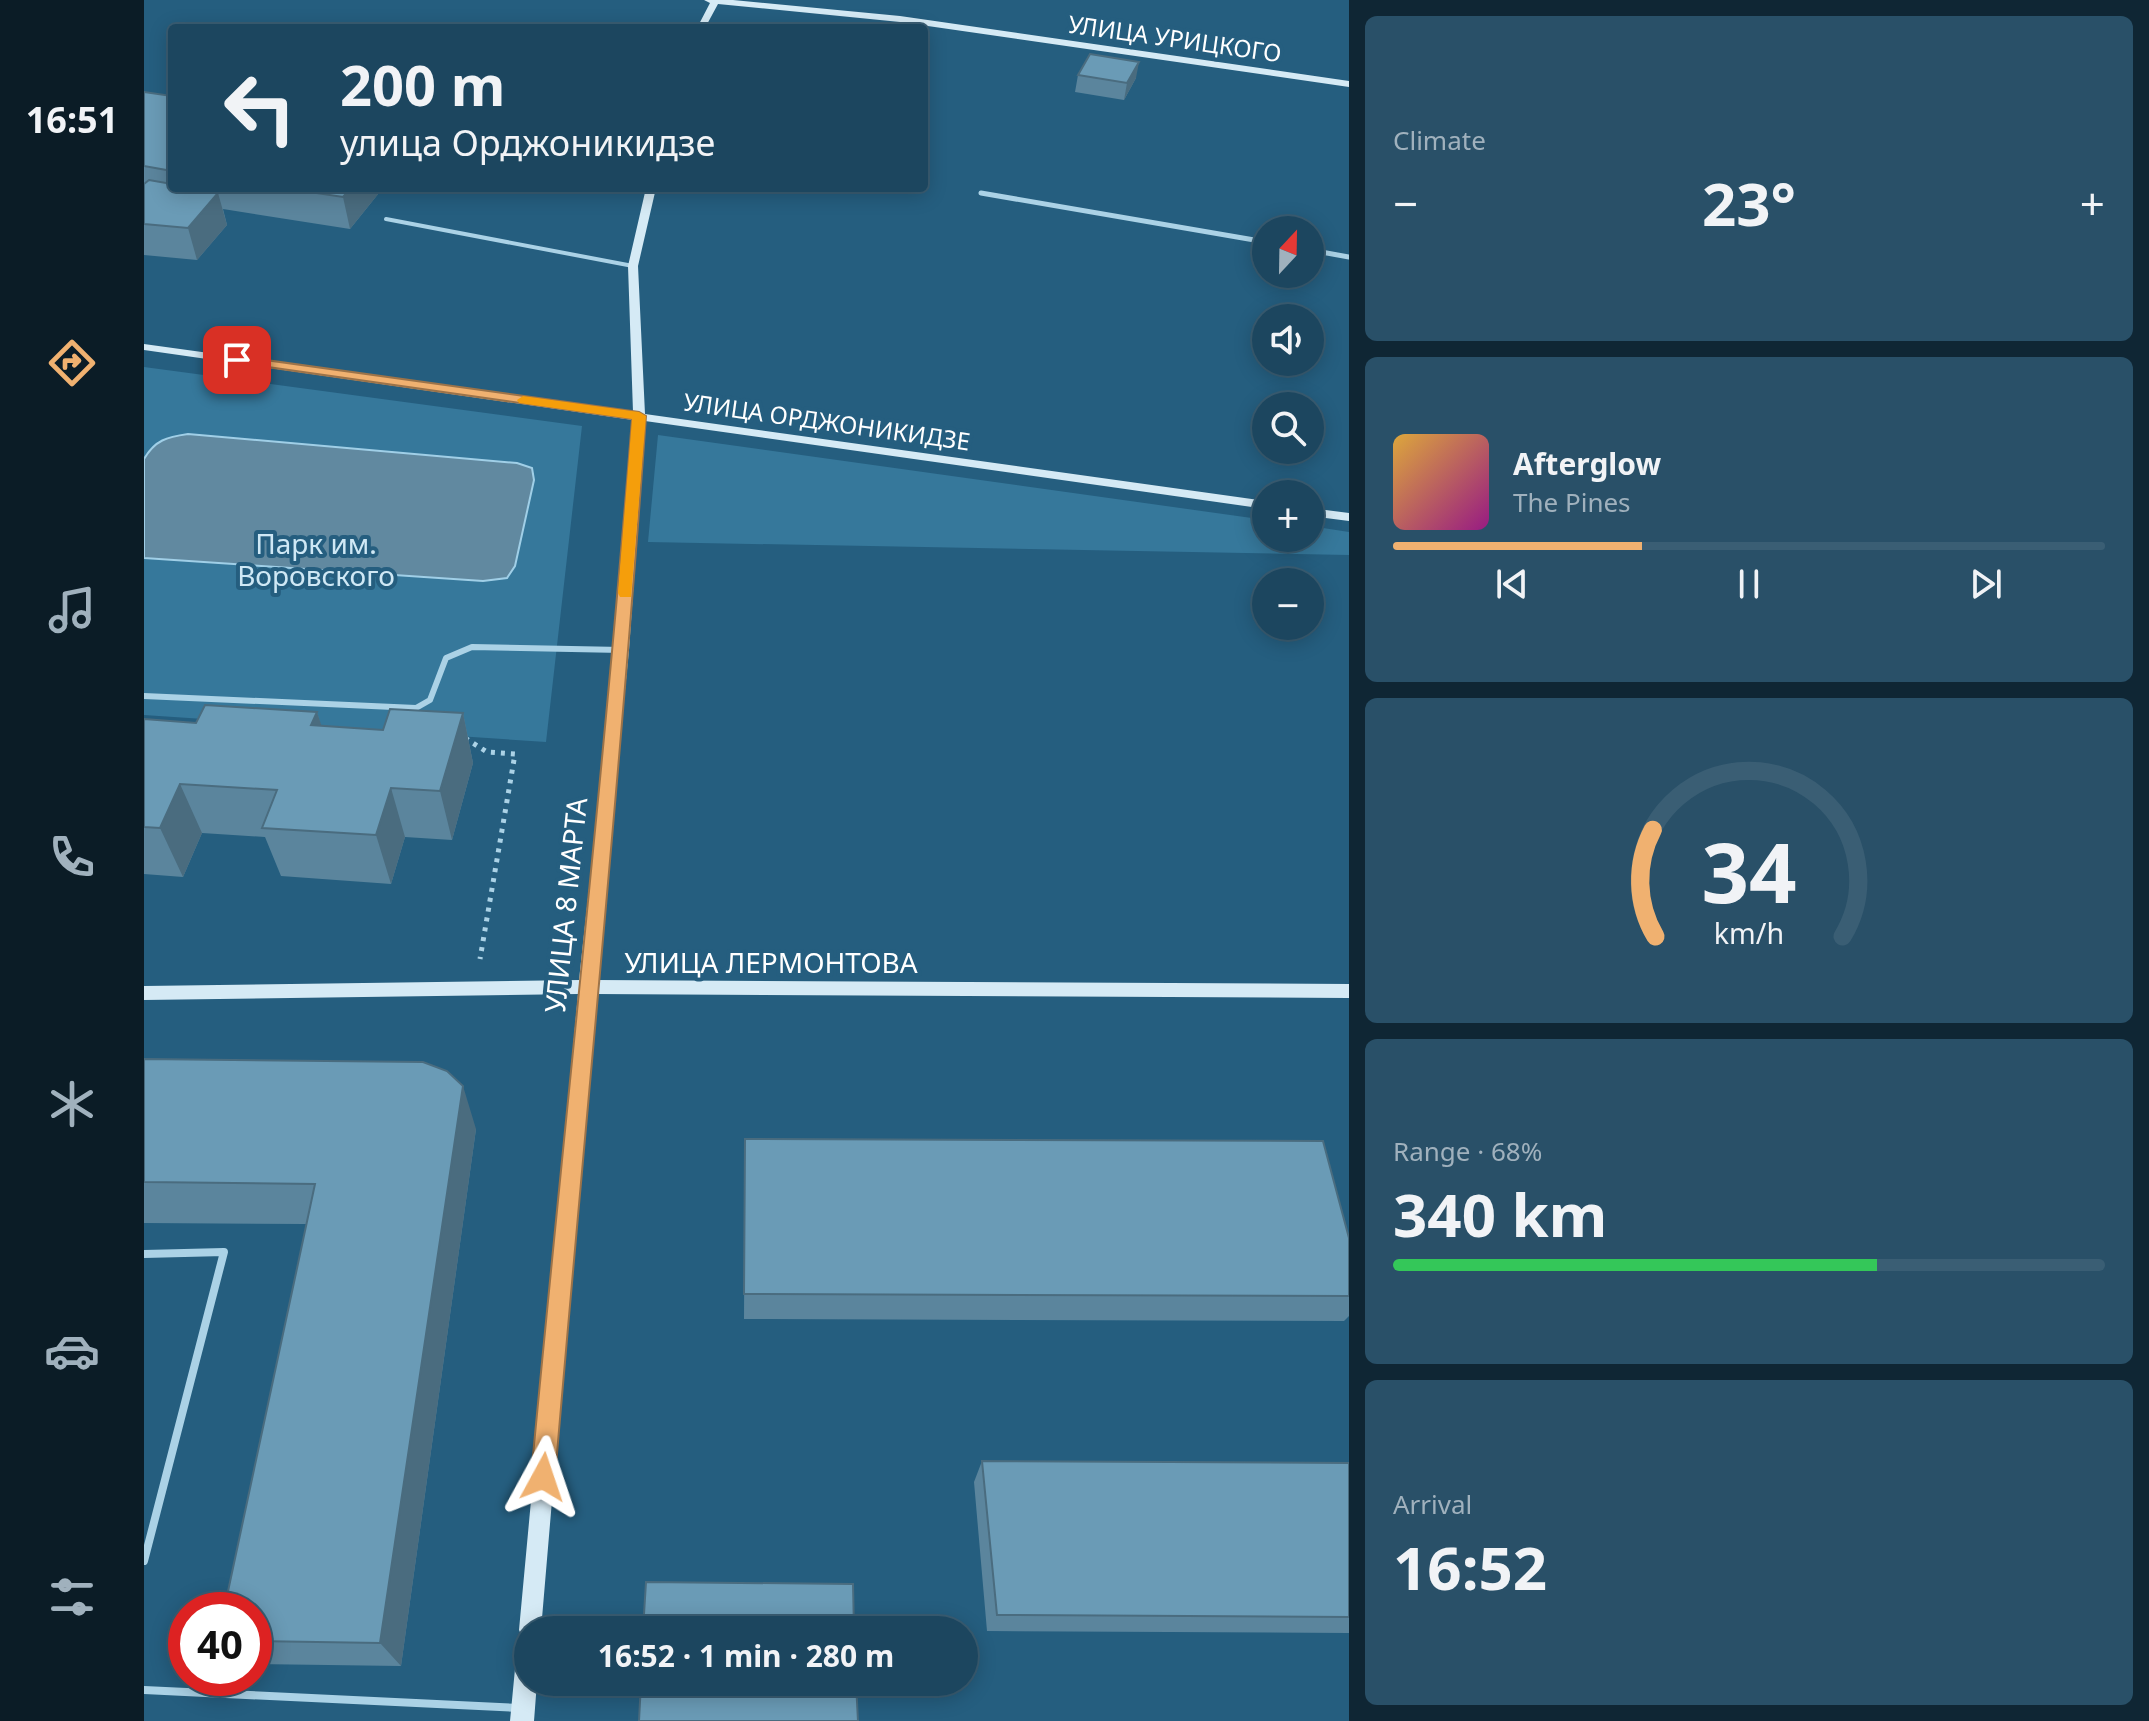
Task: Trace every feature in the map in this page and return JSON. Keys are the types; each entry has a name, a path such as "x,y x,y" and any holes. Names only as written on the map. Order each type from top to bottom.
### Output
{"street":[{"name":"УЛИЦА УРИЦКОГО","path":"708,0 900,19 1349,84"},
{"path":"703,24 715,0"},
{"name":"УЛИЦА 8 МАРТА","path":"531,1616 587,987 622,650 639,416 633,266 650,192"},
{"path":"981,193 1252,240"},
{"path":"1324,253 1349,257"},
{"name":"УЛИЦА ОРДЖОНИКИДЗЕ","path":"144,347 1252,503"},
{"path":"1324,514 1349,517"},
{"name":"УЛИЦА ЛЕРМОНТОВА","path":"144,993 587,987 1349,991"}],"lane":[{"path":"386,219 633,266"},
{"path":"144,696 416,708 430,700 446,658 472,647 622,650"},
{"path":"144,1254 224,1252 144,1561"},
{"path":"144,1690 522,1715"}],"path":[{"path":"416,708 487,752 515,754 476,989"}],"green space":[{"name":"Парк им. Воровского","path":"144,367 582,426 546,742 144,715"},
{"path":"658,435 1252,518 1252,552 1324,552 1324,528 1349,532 1349,555 648,542"}],"shaded area":[{"path":"188,434 517,463 532,468 534,480 515,566 507,578 483,581 144,558 144,459 162,440"}],"building":[{"path":"1090,54 1139,62 1127,83 1078,75"},
{"path":"144,92 168,95 168,170 144,166"},
{"path":"149,180 168,183 168,192 218,193 188,228 144,224 144,184"},
{"path":"310,192 347,192 343,197"},
{"path":"205,705 317,712 311,725 383,730 390,709 463,713 440,791 391,788 376,835 262,828 277,790 180,784 160,828 144,827 144,719 196,723"},
{"path":"144,1059 423,1062 447,1071 463,1086 380,1643 272,1641 272,1592 228,1592 315,1184 144,1182"},
{"path":"745,1139 1323,1141 1349,1238 1349,1296 744,1294"},
{"path":"982,1461 1349,1463 1349,1617 997,1615"},
{"path":"646,1582 853,1584 854,1616 644,1616"},
{"path":"640,1696 857,1696 858,1721 639,1721"}],"slow traffic":[{"path":"523,400 639,416 626,593"}],"route":[{"path":"237,360 639,416 622,650 587,987 543,1477"}]}
